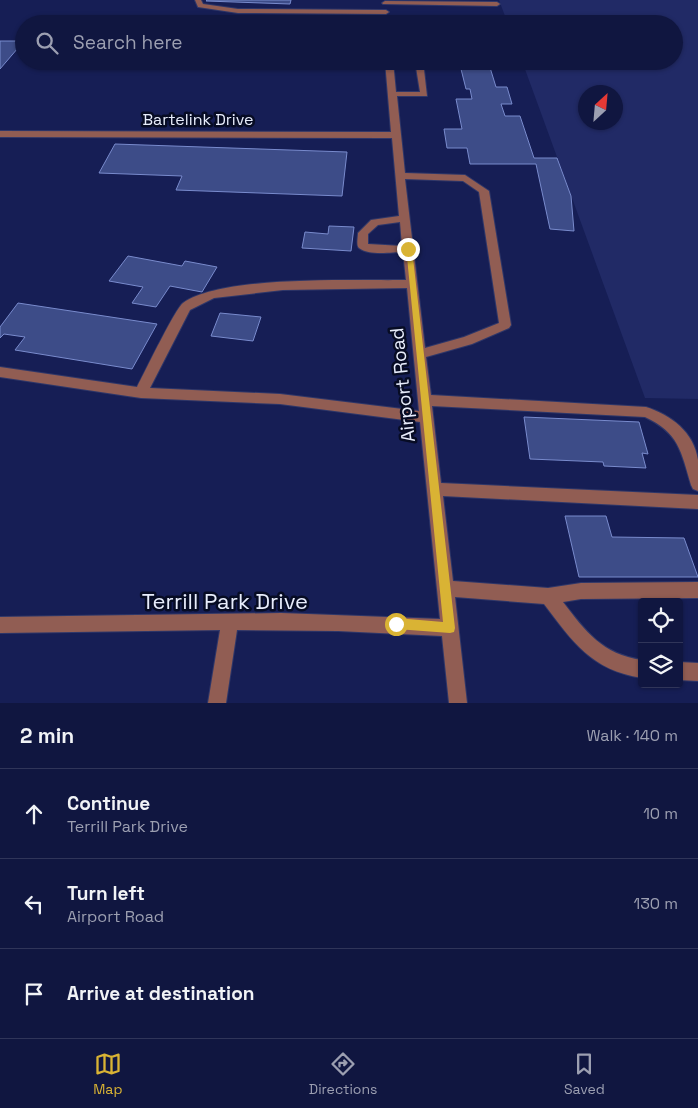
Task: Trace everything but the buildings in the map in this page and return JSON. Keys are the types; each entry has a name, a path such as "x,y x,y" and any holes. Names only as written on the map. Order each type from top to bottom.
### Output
{"street":[{"path":"198,0 200,6 238,11 323,15"},
{"path":"386,15 385,1 497,4"},
{"name":"Airport Road","path":"391,70 400,176 458,703"},
{"path":"392,94 424,94 420,70"},
{"name":"Bartelink Drive","path":"0,134 396,135"},
{"path":"400,176 465,178 484,192 505,325 468,341 420,354"},
{"path":"405,218 375,222 363,233 363,246 372,249 408,249"},
{"path":"141,393 186,307 212,294 283,286 412,284"},
{"path":"0,372 141,393 280,399 426,417"},
{"path":"425,400 641,411 668,422 692,446 698,485"},
{"path":"435,489 698,502"},
{"path":"445,588 548,596 581,591 698,590"},
{"path":"548,596 575,631 602,656 620,666 638,668"},
{"path":"217,703 230,622"},
{"name":"Terrill Park Drive","path":"0,625 230,622 396,624 450,628"},
{"path":"683,671 698,672"}],"shaded area":[{"path":"499,0 698,0 698,399 645,398 525,70 683,70 683,15 505,15"}],"route":[{"path":"396,624 450,628 408,249"}]}
